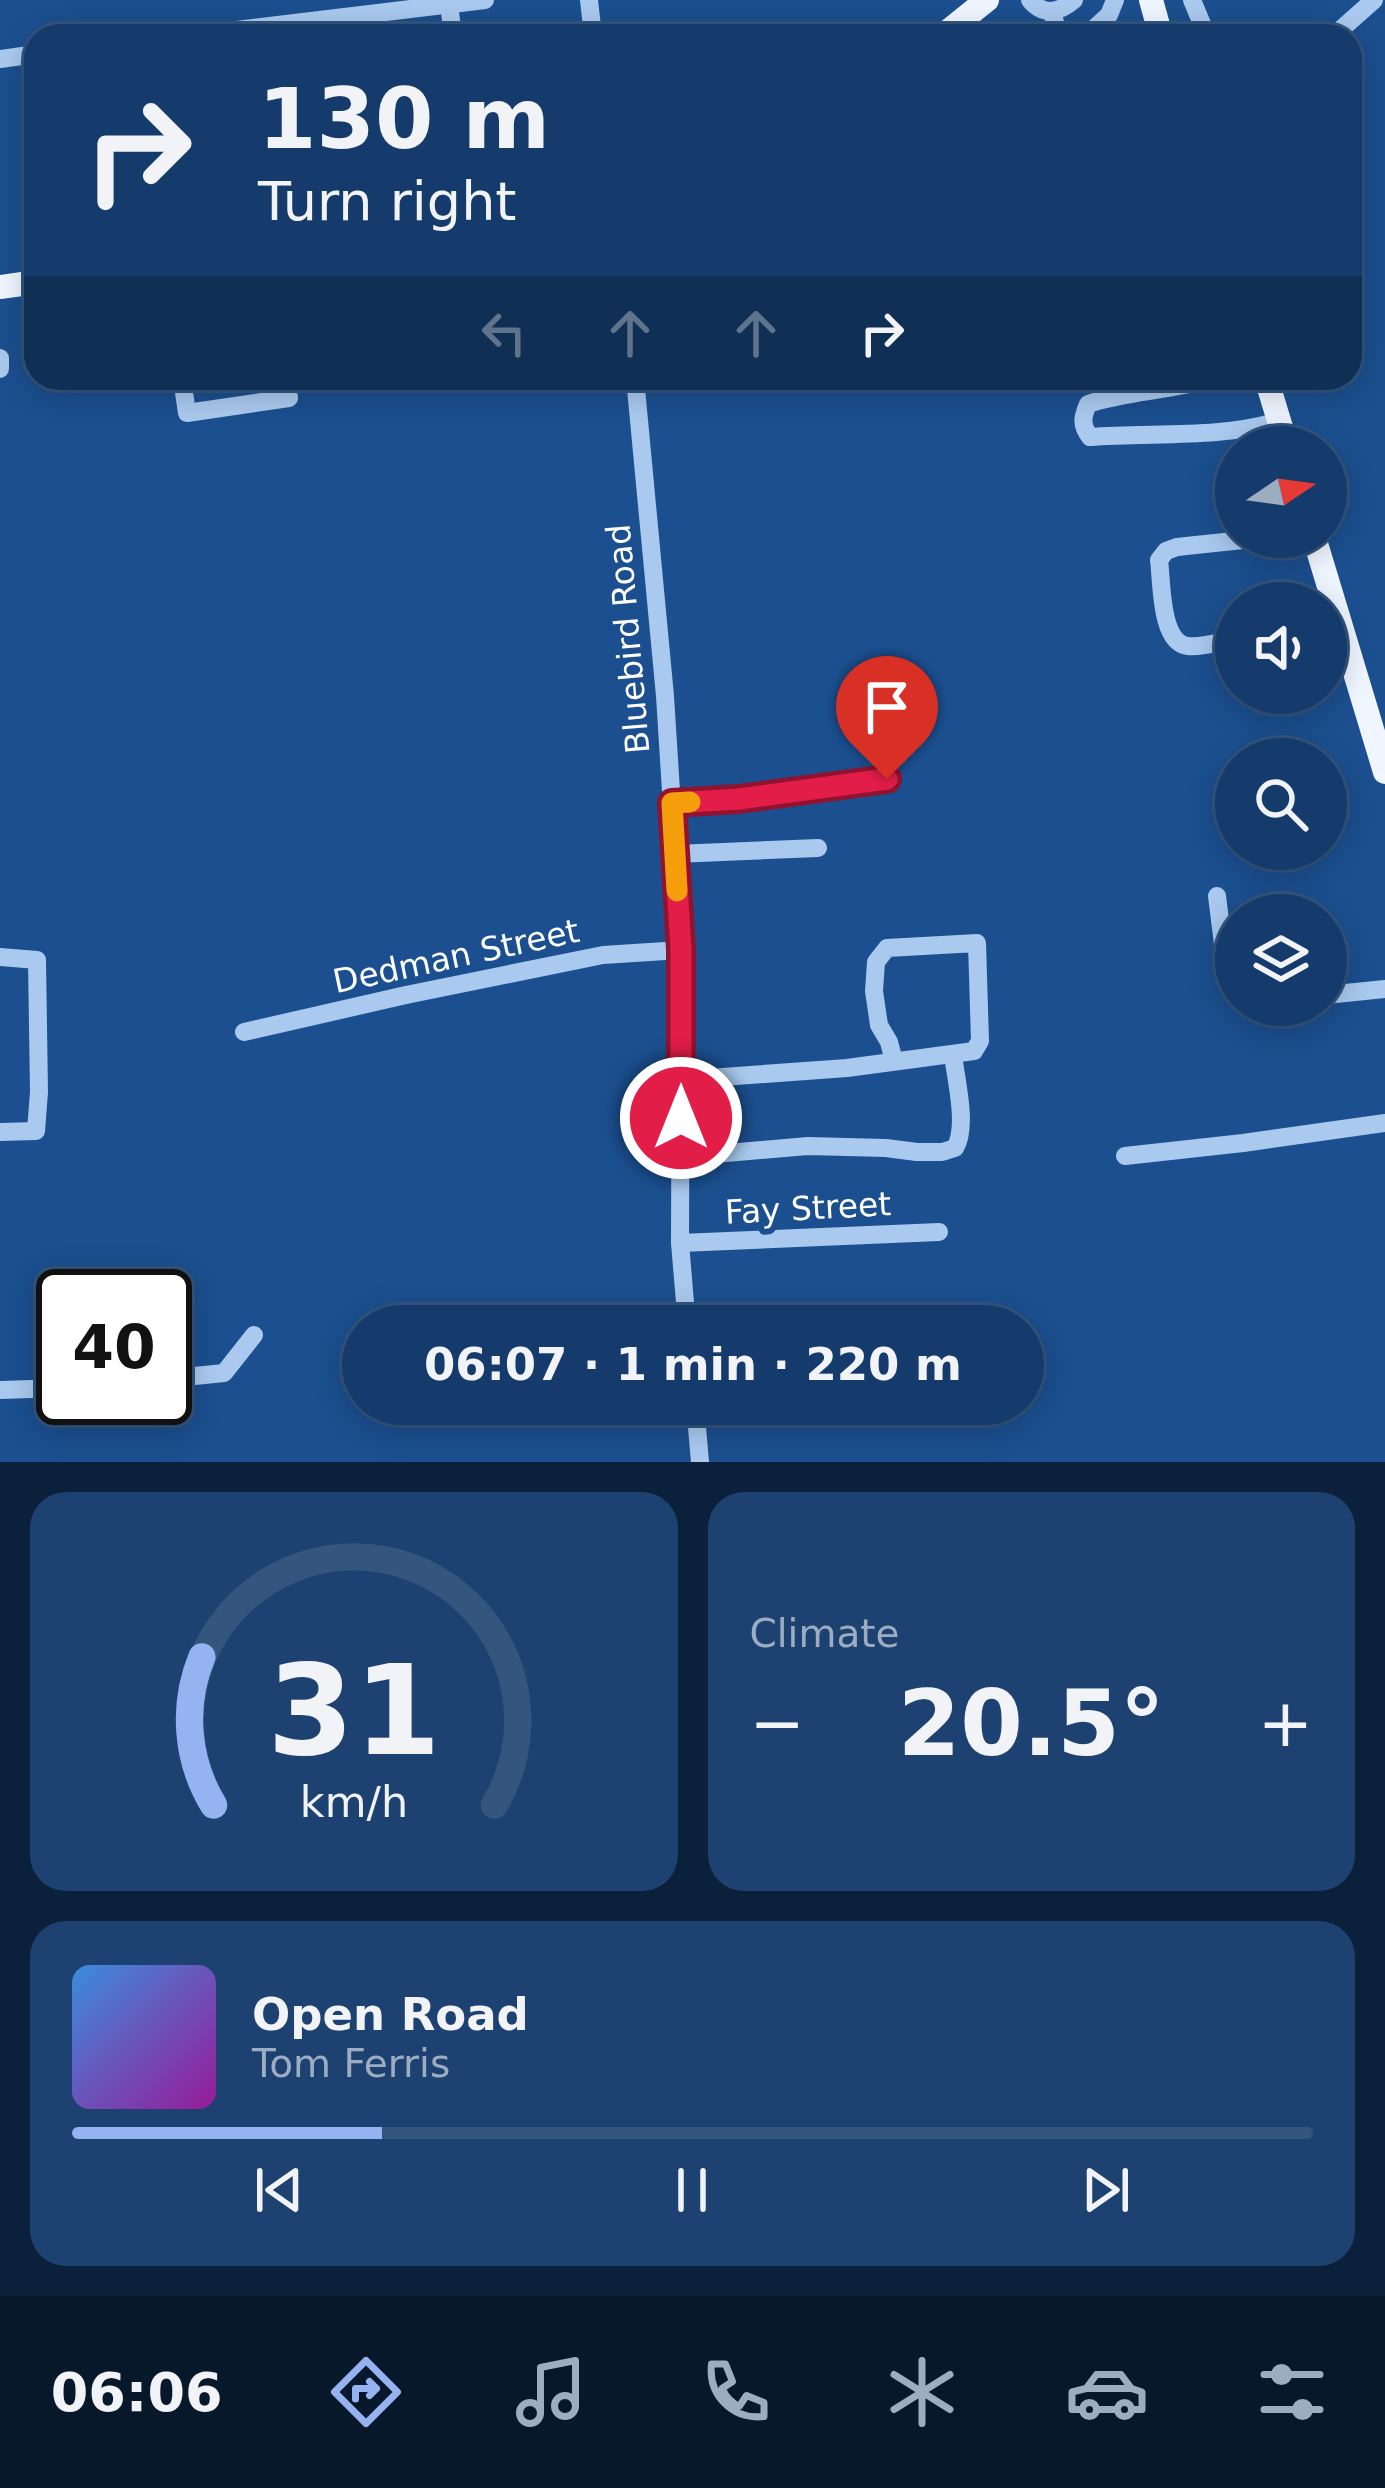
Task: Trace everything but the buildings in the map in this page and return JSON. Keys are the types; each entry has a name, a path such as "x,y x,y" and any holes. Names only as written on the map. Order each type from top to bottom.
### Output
{"main road":[{"path":"957,24 987,0"},
{"path":"1270,390 1281,426"},
{"path":"1347,664 1385,772"}],"street":[{"path":"285,24 485,0"},
{"path":"1030,0 1037,8 1052,12 1073,0"},
{"path":"1347,24 1374,0"},
{"path":"449,4 452,24"},
{"path":"1052,12 1055,24"},
{"path":"0,358 0,369"},
{"path":"184,390 187,413 289,398 287,390"},
{"name":"Bluebird Road","path":"636,390 665,696 681,950 680,1244 685,1305"},
{"path":"1157,390 1088,404 1082,417 1084,428 1090,437 1221,434 1279,421"},
{"path":"1215,544 1166,551 1159,560 1167,626 1174,640 1185,646 1215,642"},
{"path":"672,803 887,779"},
{"path":"675,854 818,848"},
{"path":"681,1080 847,1068 974,1051 980,1041 977,943 887,948 876,962 874,992 894,1061"},
{"name":"Dedman Street","path":"244,1032 603,955 681,950"},
{"path":"0,957 37,960 39,1093 36,1131 0,1132"},
{"path":"1347,993 1385,989"},
{"path":"680,1157 808,1146 917,1152 955,1148 961,1138 961,1120 953,1055"},
{"path":"1124,1156 1385,1123"},
{"name":"Fay Street","path":"680,1244 939,1232"},
{"path":"192,1376 224,1373 254,1335"},
{"path":"0,1390 36,1389"},
{"path":"697,1425 700,1462"}],"slow traffic":[{"path":"677,891 672,803 690,802"}],"route":[{"path":"681,1118 681,950 672,803 887,779"}]}
